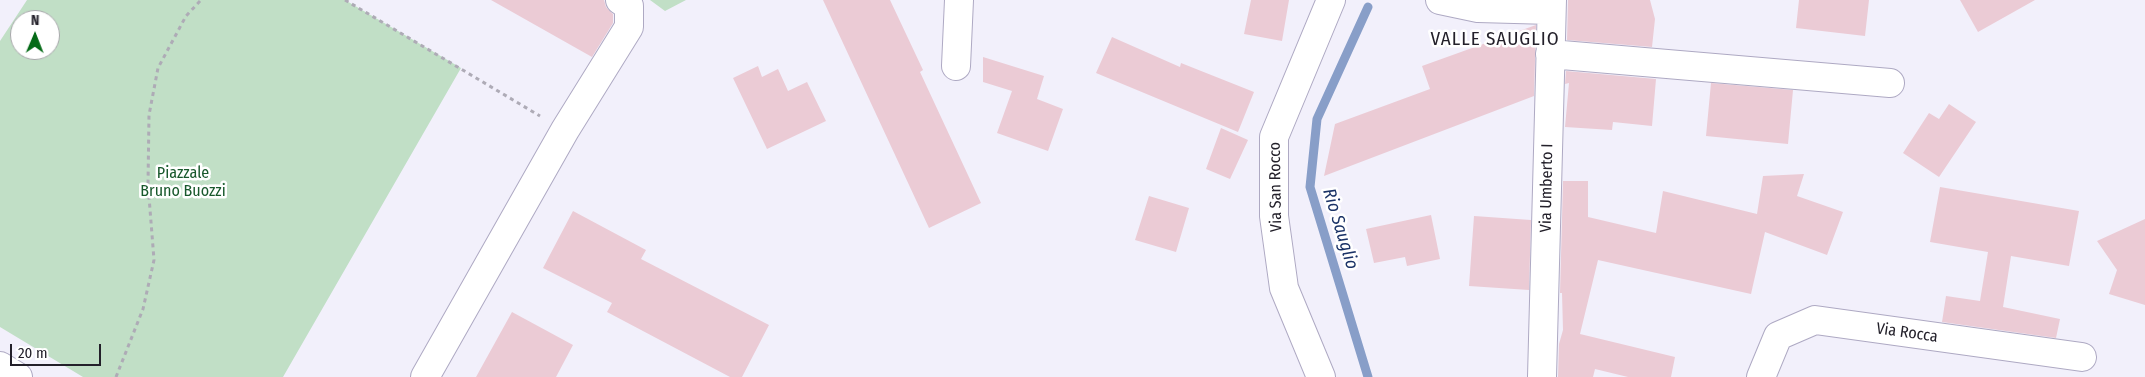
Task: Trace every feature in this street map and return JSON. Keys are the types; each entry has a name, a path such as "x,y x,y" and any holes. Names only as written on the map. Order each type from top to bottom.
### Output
{"street":[{"path":"425,377 569,125 629,27 629,6 620,0"},
{"path":"956,66 959,0"},
{"name":"Via San Rocco","path":"1321,377 1284,288 1274,216 1274,137 1331,0"},
{"path":"1440,0 1478,8 1552,5"},
{"name":"Via Umberto I","path":"1542,377 1552,5"},
{"path":"1550,54 1890,83"},
{"name":"Via Rocca","path":"1761,377 1778,336 1815,320 2082,357"},
{"path":"0,366 18,377"}],"path":[{"path":"116,377 143,309 154,260 148,184 149,115 158,68 186,16 201,0"},
{"path":"345,0 569,125"}],"green space":[{"name":"Piazzale Bruno Buozzi","path":"27,0 345,0 461,68 283,377 83,377 0,327 0,41 10,26 10,60 60,60 60,10 20,10"},
{"path":"650,0 686,0 665,11"}],"building":[{"path":"491,0 604,0 606,7 613,14 613,23 592,57"},
{"path":"823,0 890,0 923,70 920,72 981,203 929,228"},
{"path":"1251,0 1289,0 1282,41 1244,34"},
{"path":"1568,0 1650,0 1655,19 1652,47 1567,40"},
{"path":"1799,0 1869,0 1865,36 1796,28"},
{"path":"1960,0 2035,0 1978,32"},
{"path":"1536,25 1534,96 1324,176 1335,124 1430,89 1422,66"},
{"path":"1112,37 1180,67 1181,63 1254,92 1238,132 1096,73"},
{"path":"983,57 1044,76 1037,99 1063,109 1048,151 997,133 1012,91 983,82"},
{"path":"758,66 762,77 778,69 788,91 807,82 826,121 767,149 733,78"},
{"path":"1566,71 1656,79 1652,126 1613,122 1612,130 1565,127 1569,83 1565,84"},
{"path":"1711,83 1793,90 1788,144 1706,136"},
{"path":"1949,104 1976,122 1939,177 1903,153 1929,113 1939,119"},
{"path":"1221,128 1248,140 1230,179 1206,169"},
{"path":"1804,174 1797,196 1843,212 1827,255 1765,232 1751,294 1598,260 1580,334 1675,357 1671,377 1628,377 1595,369 1593,377 1558,377 1559,344 1563,330 1562,293 1560,293 1563,181 1588,181 1588,217 1656,233 1663,191 1757,214 1763,176"},
{"path":"1940,187 2079,211 2069,266 2011,256 2003,307 2060,319 2056,338 1942,322 1946,296 1980,301 1988,252 1930,242"},
{"path":"1149,196 1189,208 1176,252 1135,240"},
{"path":"573,211 646,250 641,259 769,325 742,377 730,377 607,312 612,303 543,268"},
{"path":"1431,215 1440,259 1407,266 1405,257 1374,263 1366,229"},
{"path":"1474,216 1531,220 1529,290 1469,286"},
{"path":"2145,219 2145,305 2109,294 2117,270 2097,241"},
{"path":"512,312 573,345 556,377 476,377"}],"waterway":[{"name":"Rio Sauglio","path":"1368,7 1317,119 1310,187 1368,377"}],"district":[{"name":"VALLE SAUGLIO","path":"1495,40"}]}
